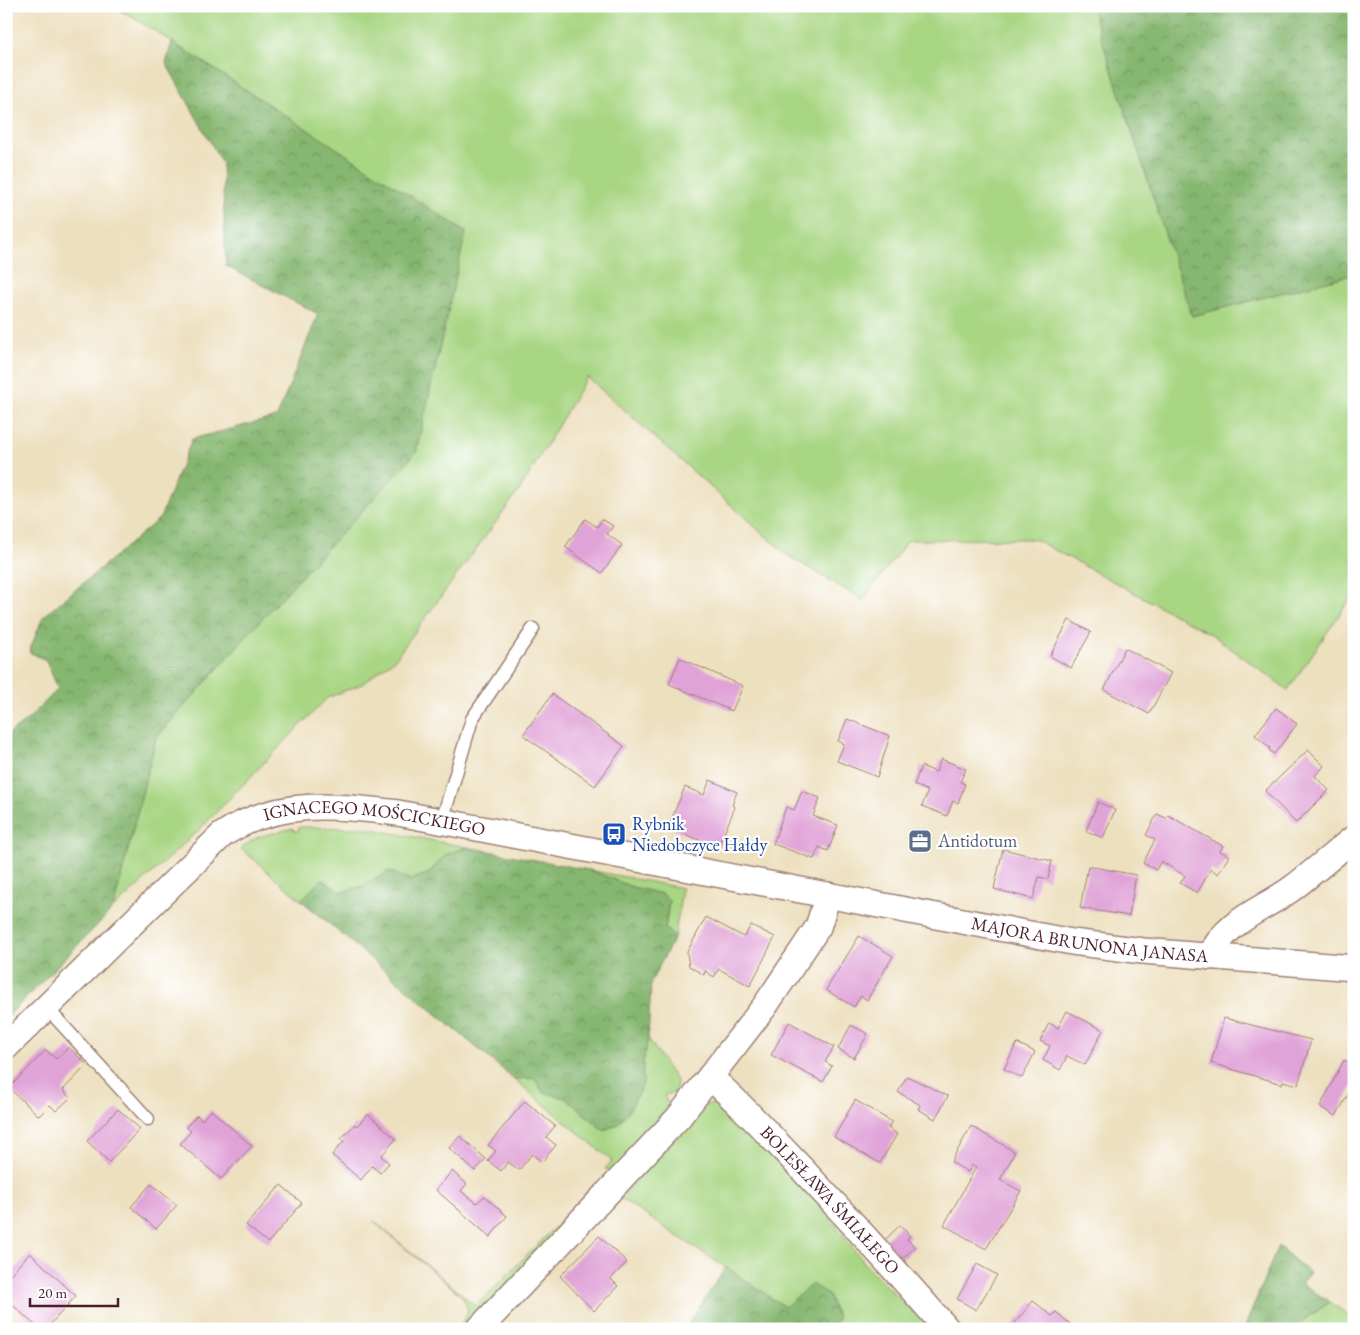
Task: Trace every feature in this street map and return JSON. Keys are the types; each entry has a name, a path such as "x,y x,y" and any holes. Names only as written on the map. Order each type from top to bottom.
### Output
{"street":[{"name":"IGNACEGO MOŚCICKIEGO","path":"6,1047 222,835 252,818 307,806 352,807 442,821 828,895"},
{"path":"1210,957 1217,943 1236,924 1293,888 1354,838"},
{"name":"MAJORA BRUNONA JANASA","path":"828,895 1072,942 1134,950 1354,968"},
{"path":"479,1329 678,1118 765,1006 818,928 828,895"},
{"name":"BOLESŁAWA ŚMIAŁEGO","path":"710,1077 736,1100 811,1178 897,1271 946,1329"}],"lane":[{"path":"442,821 472,720 533,629"},
{"path":"46,1008 148,1119"}],"green space":[{"path":"113,6 1091,6 1192,316 1354,274 1354,593 1288,690 1211,634 1034,539 908,540 863,600 787,555 587,377 521,488 395,659 362,684 327,698 200,829 113,909 156,738 259,622 466,233 155,31"},
{"path":"1091,6 1354,6 1354,274 1192,316"},
{"path":"172,42 466,232 416,453 259,622 156,738 113,909 6,1018 6,736 28,719 58,689 46,660 29,652 43,617 160,518 192,439 277,417 318,314 226,266 222,163 166,63"},
{"path":"299,827 366,828 467,847 445,855 429,873 411,880 389,872 363,886 341,892 322,879 301,900 240,848 258,837 293,828 294,831 298,831"},
{"path":"467,847 589,870 632,887 662,894 669,900 665,929 675,936 651,982 648,1038 643,1062 643,1084 630,1109 617,1125 603,1130 566,1098 543,1092 534,1078 514,1079 301,900 322,879 341,892 363,886 389,871 411,880 429,873 445,855"},
{"path":"589,870 682,888 675,936 665,929 669,901 662,894 632,887"},
{"path":"648,1038 677,1082 675,1093 664,1095 672,1112 615,1172 605,1169 612,1161 514,1079 534,1078 543,1092 566,1098 603,1130 617,1125 630,1109 642,1084 643,1062"},
{"path":"704,1105 726,1106 805,1185 868,1268 905,1305 918,1313 932,1329 926,1329 923,1326 912,1329 829,1329 838,1319 828,1295 785,1307 620,1198"},
{"path":"591,1187 601,1189 469,1329 454,1329 463,1321 468,1310 462,1296 373,1221 476,1306 559,1223"},
{"path":"1278,1246 1310,1273 1301,1283 1330,1302 1291,1329 1244,1329"},
{"path":"726,1267 785,1307 812,1284 828,1295 838,1319 829,1329 685,1329"},
{"path":"1330,1302 1354,1319 1354,1329 1291,1329"}],"building":[{"path":"585,519 597,527 602,519 613,526 607,534 622,545 602,573 565,547"},
{"path":"1069,620 1091,632 1071,668 1050,656"},
{"path":"1125,648 1171,673 1149,714 1104,690"},
{"path":"680,658 743,686 732,711 669,684"},
{"path":"552,694 624,746 595,786 523,735"},
{"path":"1276,708 1297,724 1274,754 1255,735"},
{"path":"847,719 890,736 877,777 837,761 844,744 838,741"},
{"path":"1308,750 1324,766 1315,776 1329,790 1296,823 1265,791"},
{"path":"941,759 966,769 960,782 965,784 958,803 953,801 947,816 922,806 928,791 914,785 921,766 936,772"},
{"path":"710,780 737,792 732,805 735,807 718,848 668,827 685,787 704,795"},
{"path":"802,791 820,798 813,816 838,825 828,851 819,847 814,859 773,844 786,807 794,810"},
{"path":"1098,802 1115,810 1103,838 1086,831"},
{"path":"1157,814 1166,818 1168,815 1223,846 1220,851 1229,856 1218,874 1211,869 1197,893 1180,883 1185,876 1161,861 1156,870 1143,863 1155,840 1146,835"},
{"path":"1003,849 1052,861 1048,879 1039,877 1033,899 994,889"},
{"path":"1088,866 1136,875 1129,916 1080,908"},
{"path":"706,917 744,937 751,925 775,937 750,986 719,969 714,977 705,971 704,975 689,966 687,952"},
{"path":"859,936 893,956 867,1000 861,996 854,1007 826,990"},
{"path":"1067,1011 1103,1030 1085,1065 1067,1056 1060,1070 1043,1060 1050,1046 1040,1041 1049,1023 1058,1028"},
{"path":"1224,1018 1311,1040 1298,1085 1283,1081 1282,1084 1211,1063"},
{"path":"789,1022 834,1047 825,1062 832,1066 823,1082 771,1055"},
{"path":"851,1025 868,1034 854,1058 838,1049"},
{"path":"1017,1043 1035,1052 1022,1078 1004,1069"},
{"path":"69,1047 87,1065 63,1090 70,1098 56,1111 50,1105 39,1116 9,1088 46,1050 56,1059"},
{"path":"1344,1060 1354,1065 1354,1084 1336,1116 1320,1107"},
{"path":"907,1076 948,1096 935,1119 918,1109 920,1105 898,1092"},
{"path":"855,1100 892,1122 888,1128 897,1134 880,1163 834,1137"},
{"path":"525,1101 555,1126 546,1137 556,1145 542,1162 532,1154 519,1170 508,1162 501,1171 488,1161 496,1151 488,1145"},
{"path":"118,1109 140,1129 109,1162 87,1141"},
{"path":"211,1110 252,1146 221,1179 180,1144 191,1131 186,1127 197,1115 202,1120"},
{"path":"368,1114 396,1139 381,1156 389,1163 380,1173 372,1166 361,1180 332,1155 344,1141 341,1139"},
{"path":"971,1126 1015,1152 1000,1180 1021,1191 986,1249 944,1225 976,1167 972,1165 968,1172 951,1162"},
{"path":"460,1136 486,1159 475,1171 449,1148"},
{"path":"452,1171 467,1184 461,1191 477,1203 484,1196 507,1216 490,1237 436,1190"},
{"path":"151,1184 177,1205 156,1229 131,1207"},
{"path":"281,1185 302,1203 268,1243 246,1225"},
{"path":"900,1225 910,1236 907,1239 915,1247 901,1260 885,1240"},
{"path":"599,1236 627,1262 611,1279 618,1286 594,1311 560,1276"},
{"path":"30,1253 76,1296 46,1329 39,1329 6,1299 6,1279"},
{"path":"977,1264 997,1275 976,1310 957,1299"},
{"path":"1033,1301 1052,1316 1056,1312 1076,1329 1010,1329"}],"place":[{"name":"Rybnik Niedobczyce Hałdy","path":"614,834"},
{"name":"Antidotum","path":"920,841"}]}
